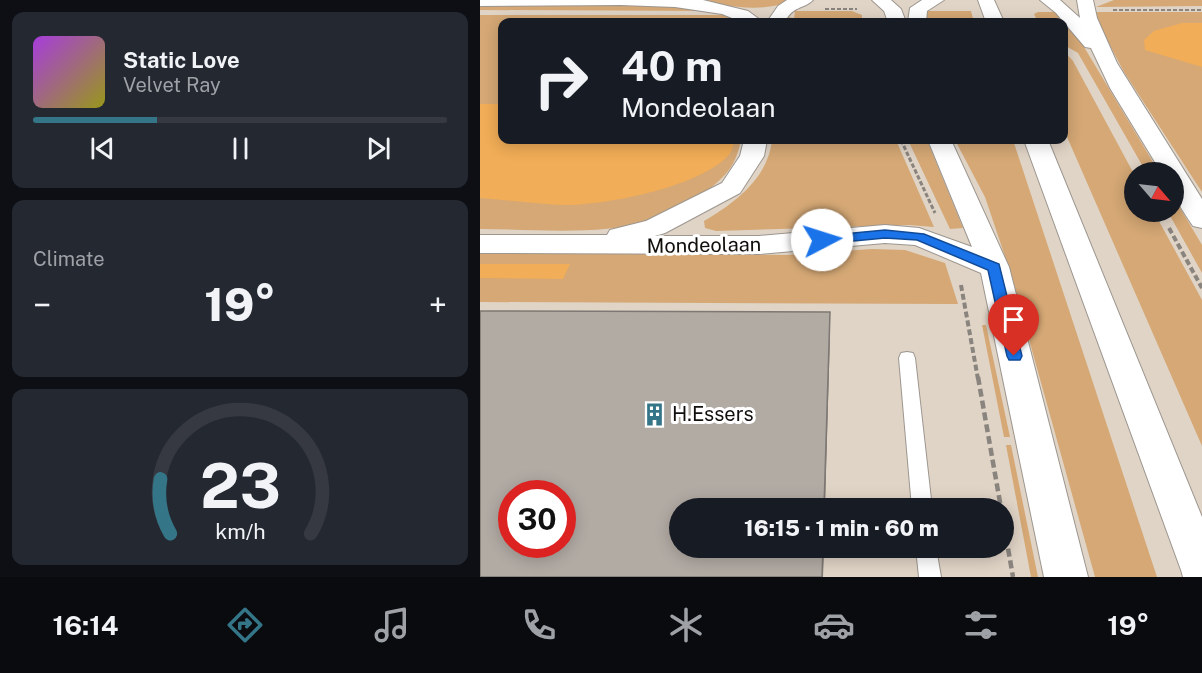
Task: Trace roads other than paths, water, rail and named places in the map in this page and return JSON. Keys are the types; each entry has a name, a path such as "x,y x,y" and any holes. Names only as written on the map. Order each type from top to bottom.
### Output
{"street":[{"path":"625,2 643,0"},
{"path":"918,18 919,8 936,0"},
{"path":"986,0 993,18"},
{"path":"1048,0 1062,9 1104,57"},
{"path":"1085,0 1085,10 1104,57 1166,162"},
{"path":"480,1 695,3 735,11 747,18"},
{"path":"778,18 784,8 793,2 813,4"},
{"path":"873,5 892,9 895,18"},
{"path":"582,246 655,227 731,188 753,156 754,144"},
{"path":"942,144 994,267 1066,577"},
{"path":"1038,144 1202,570"},
{"path":"1184,191 1202,220"},
{"name":"Mondeolaan","path":"480,244 759,245 885,234 919,237 994,267"}],"lane":[{"path":"907,358 921,498"},
{"path":"927,558 930,577"}],"place":[{"name":"H.Essers","path":"654,414"}]}
